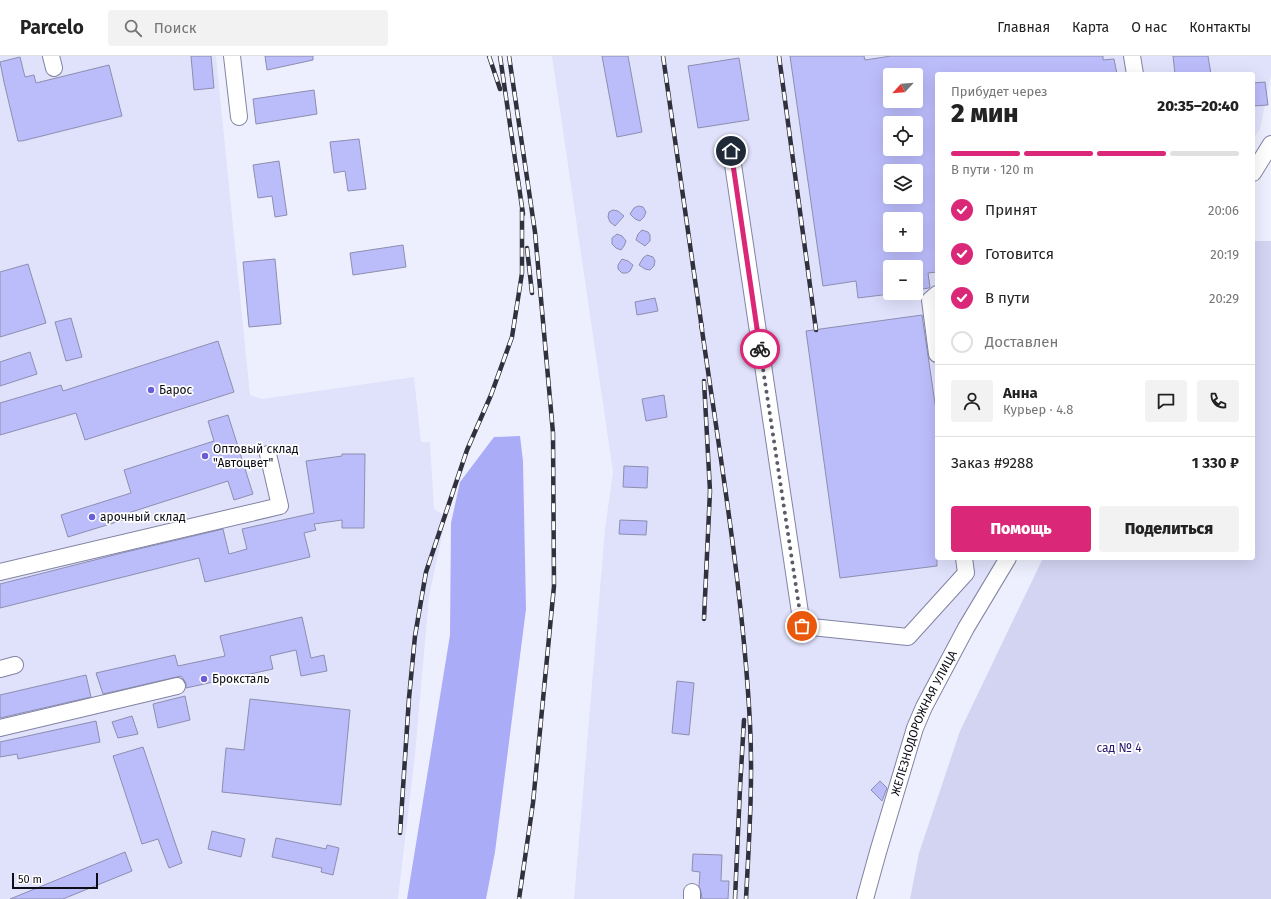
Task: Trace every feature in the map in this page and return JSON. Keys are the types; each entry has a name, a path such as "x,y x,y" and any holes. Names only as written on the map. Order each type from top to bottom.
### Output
{"street":[{"path":"232,56 239,117"},
{"path":"1132,56 1135,72"},
{"path":"1255,170 1271,144"},
{"path":"731,151 802,626 908,637 966,573 964,560"},
{"path":"935,296 930,300 935,339"},
{"path":"0,572 280,506 268,454"},
{"name":"ЖЕЛЕЗНОДОРОЖНАЯ УЛИЦА","path":"865,899 915,728 924,707 966,628 1007,560"},
{"path":"0,728 177,686"}],"shaded area":[{"path":"0,56 216,56 250,395 262,399 414,377 421,442 430,442 434,509 446,517 429,597 415,755 398,899 0,899"},
{"path":"552,56 1271,56 1271,76 1260,129 1255,136 1255,72 935,72 935,560 1005,560 908,750 867,899 574,899 605,529 613,472"},
{"path":"520,436 523,461 526,609 495,852 486,899 407,899 450,635 451,523 460,482 494,437"}],"green space":[{"name":"сад № 4","path":"1255,241 1271,241 1271,899 910,899 919,853 960,731 1042,560 1255,560"}],"building":[{"path":"191,56 211,56 214,88 194,90"},
{"path":"265,56 313,56 313,60 267,70"},
{"path":"602,56 628,56 642,132 617,137"},
{"path":"790,56 864,56 865,60 891,56 1103,56 1103,60 1114,59 1117,72 935,72 935,272 928,273 930,287 923,289 923,260 883,260 883,295 858,298 856,281 823,286"},
{"path":"1173,56 1208,56 1211,72 1175,72"},
{"path":"20,57 25,77 34,75 36,83 109,65 122,116 18,141 0,62"},
{"path":"739,58 749,120 698,128 688,66"},
{"path":"1265,82 1268,105 1255,106 1255,83"},
{"path":"314,90 317,114 256,124 253,99"},
{"path":"359,139 366,189 348,191 345,171 334,173 330,142"},
{"path":"279,161 287,215 275,217 272,196 258,198 253,165"},
{"path":"638,206 643,207 646,212 640,221 635,219 630,214 634,208"},
{"path":"613,210 618,211 624,216 615,226 610,222 608,217 609,212"},
{"path":"642,230 648,232 650,235 650,241 645,246 636,240 638,234"},
{"path":"617,234 622,236 626,241 621,250 612,244 612,238"},
{"path":"403,245 406,267 353,275 350,253"},
{"path":"647,255 653,257 655,261 654,266 650,270 639,265 643,258"},
{"path":"275,259 281,324 249,327 243,262"},
{"path":"622,259 633,265 627,273 622,273 618,269 618,265"},
{"path":"28,264 46,323 0,337 0,272"},
{"path":"655,298 658,311 637,315 635,302"},
{"path":"922,315 935,403 935,560 937,560 937,566 840,578 806,331"},
{"path":"71,318 82,357 66,361 55,322"},
{"name":"Барос","path":"218,341 234,392 85,440 76,413 0,435 0,403 61,385 63,391"},
{"path":"30,352 37,374 0,386 0,362"},
{"path":"664,395 667,417 646,421 642,399"},
{"name":"Оптовый склад \"Автоцвет\"","path":"228,415 253,494 234,500 228,481 122,515 123,520 68,537 61,515 131,493 124,470 214,441 208,421"},
{"path":"342,454 365,454 364,528 342,528 342,520 314,524 316,530 304,533 310,557 205,582 199,558 0,608 0,584 126,552 223,529 229,554 247,549 242,529 314,513 306,461 342,456"},
{"path":"624,466 648,467 647,488 623,487"},
{"path":"620,520 647,521 646,535 619,534"},
{"path":"302,617 311,658 324,655 327,671 301,676 296,650 270,656 273,669 186,688 186,683 181,676 103,694 96,673 175,655 178,666 225,656 220,636"},
{"path":"86,675 91,697 0,718 0,695"},
{"path":"677,681 694,683 689,735 672,733"},
{"path":"185,696 190,720 158,728 153,704"},
{"path":"250,699 350,710 341,805 222,792 226,748 244,750"},
{"path":"132,716 138,734 118,738 112,722"},
{"path":"96,721 100,742 18,759 17,754 0,757 0,742"},
{"path":"143,747 182,863 169,868 158,839 142,844 113,756"},
{"path":"880,781 887,788 882,801 871,790"},
{"path":"212,831 245,839 241,857 208,849"},
{"path":"276,838 326,849 327,845 339,848 333,875 321,872 322,868 272,857"},
{"path":"125,852 132,871 63,899 10,899"},
{"path":"693,854 722,855 721,881 729,881 728,899 702,899 699,886 700,872 692,871"}],"railway":[{"path":"489,56 500,89"},
{"path":"500,56 523,214"},
{"path":"509,56 535,232 553,433 554,586 533,803 519,899"},
{"path":"663,56 702,329"},
{"path":"779,56 816,330"},
{"path":"400,833 409,698 415,636 426,572 467,450 491,395 512,337 522,273 522,209"},
{"path":"527,248 532,293"},
{"path":"701,323 730,523 747,674 751,768 746,899"},
{"path":"704,381 710,491 704,619"},
{"path":"735,899 744,720"}],"way so far":[{"path":"760,349 802,626"}],"place":[{"name":"Барос","path":"151,390"},
{"name":"Оптовый склад \"Автоцвет\"","path":"205,456"},
{"name":"арочный склад","path":"92,517"},
{"name":"Броксталь","path":"204,679"}],"route":[{"path":"731,151 760,349"}]}
